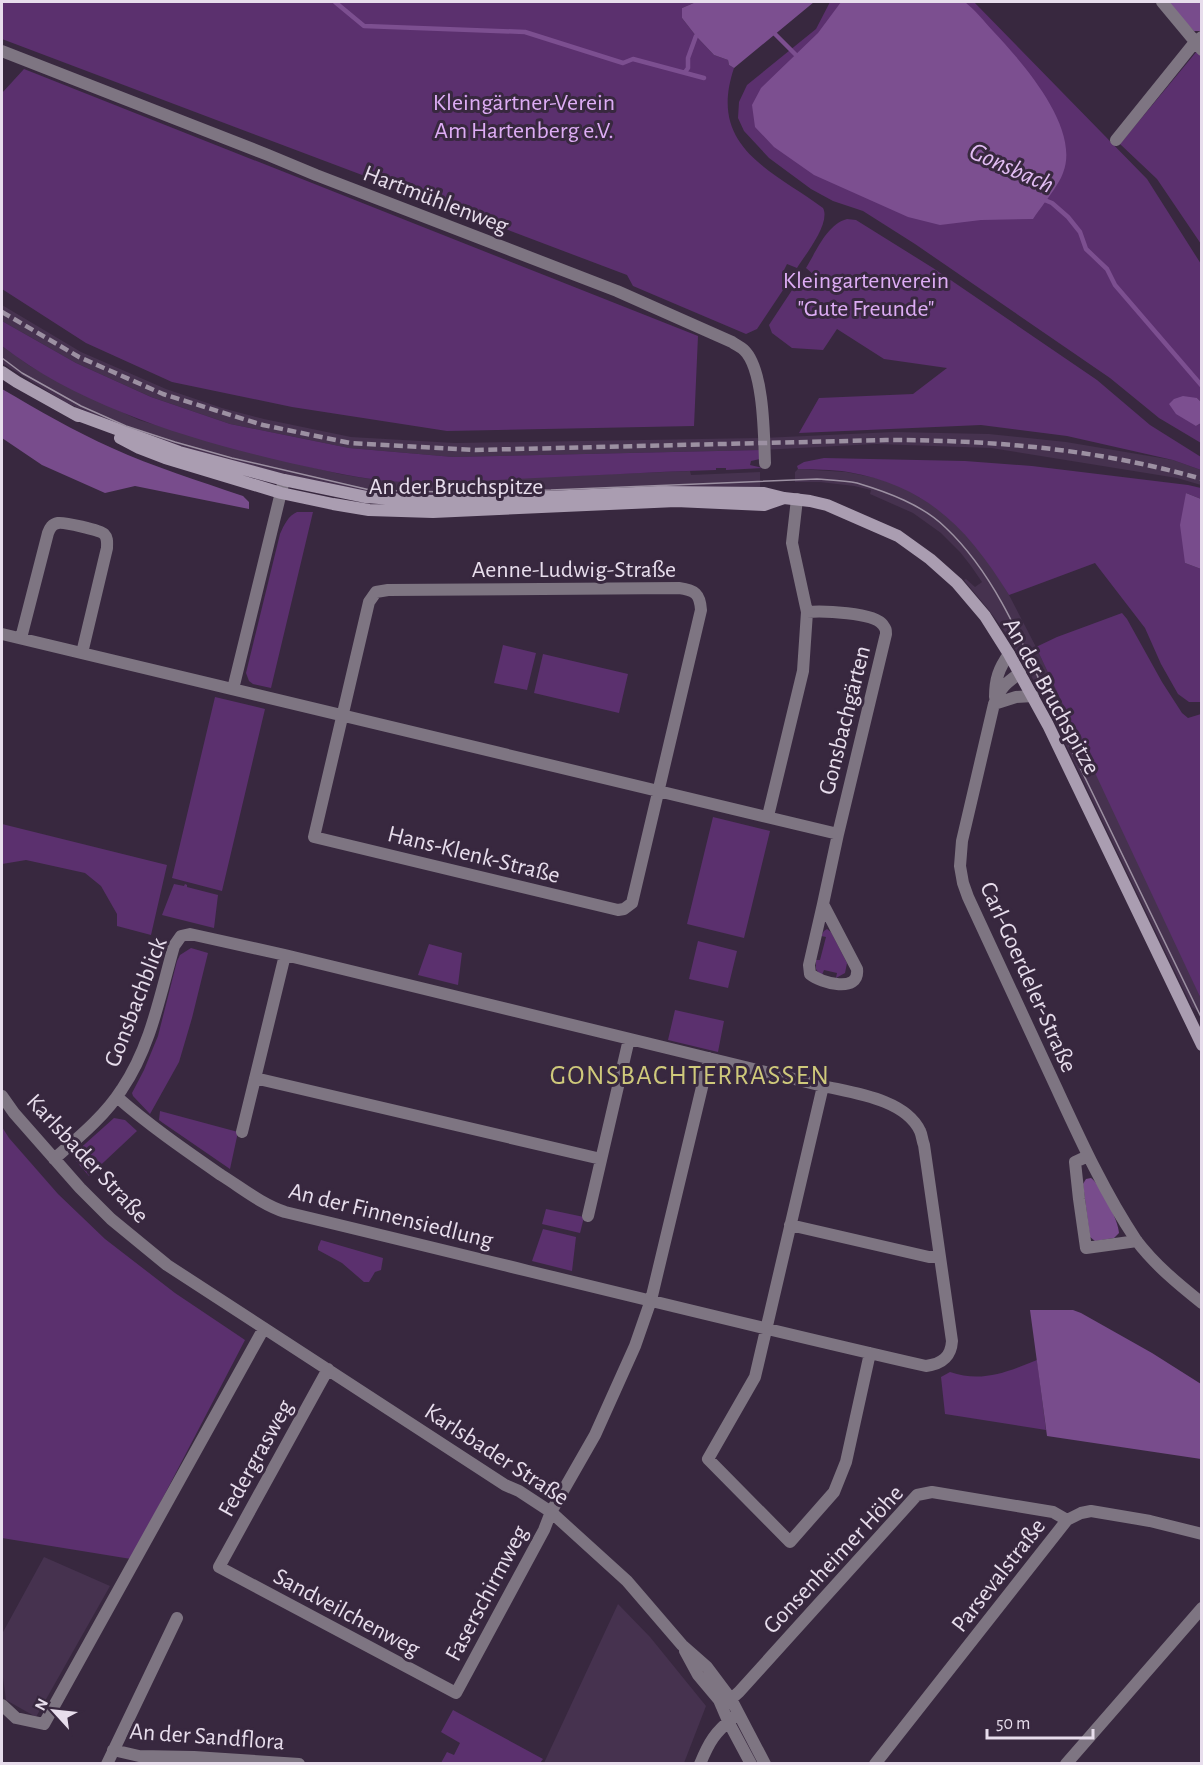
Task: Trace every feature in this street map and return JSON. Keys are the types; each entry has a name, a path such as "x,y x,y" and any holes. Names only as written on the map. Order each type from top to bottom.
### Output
{"main road":[{"name":"An der Bruchspitze","path":"2,372 73,413 179,452 282,486 419,501 694,492 764,493 827,505 898,536 930,559 957,583 985,616 1009,654 1048,725 1202,1045"},
{"path":"1187,1013 1202,1022"}],"street":[{"path":"1116,140 1199,43 1162,2"},
{"name":"Hartmühlenweg","path":"2,51 617,291 732,342 744,350 756,374 764,424 765,463"},
{"path":"233,689 282,486"},
{"name":"Gonsbachgärten","path":"797,499 792,543 807,612 803,671 768,816 838,834"},
{"path":"21,638 51,526 63,523 99,531 108,539 107,548 82,653"},
{"name":"Aenne-Ludwig-Straße","path":"343,715 369,602 376,592 679,588 691,590 700,600 700,610 658,790"},
{"name":"Gonsbachgärten","path":"807,612 846,613 878,620 886,629 809,965 810,974 818,979 850,984 856,980 857,969 823,904"},
{"path":"2,634 768,816"},
{"name":"Carl-Goerdeler-Straße","path":"994,704 1000,667 1009,654"},
{"name":"Carl-Goerdeler-Straße","path":"1020,673 1004,685 994,704 962,841 960,866 963,883 972,907 1088,1156 1137,1241 1174,1280 1202,1303"},
{"path":"994,704 1016,697 1033,696"},
{"name":"Hans-Klenk-Straße","path":"343,715 314,837 618,910 632,903 658,790"},
{"name":"Gonsbachblick","path":"54,1159 117,1097 138,1064 147,1043 174,946 182,936 190,934 285,955 823,1086 882,1101 898,1108 919,1129 924,1145 952,1341 949,1355 936,1365"},
{"path":"242,1132 285,955"},
{"path":"588,1216 629,1039"},
{"name":"Faserschirmweg","path":"456,1693 544,1530 551,1512 595,1435 635,1346 651,1300 709,1058"},
{"path":"255,1078 601,1159"},
{"path":"823,1086 755,1377 708,1459 790,1542 834,1492 846,1462 870,1353"},
{"name":"Karlsbader Straße","path":"2,1096 54,1159 96,1204 130,1236 167,1265 505,1485 519,1491 551,1512 627,1581 681,1645 707,1667 727,1703 752,1764"},
{"name":"An der Finnensiedlung","path":"117,1097 171,1141 271,1207 285,1212 765,1329 926,1366 936,1365"},
{"path":"1088,1156 1075,1162 1086,1248 1137,1241"},
{"path":"790,1225 929,1257 940,1257"},
{"path":"2,1705 16,1718 44,1724 264,1328"},
{"name":"Federgrasweg","path":"219,1567 328,1369"},
{"name":"Gonsenheimer Höhe","path":"727,1703 917,1495 932,1492 1053,1512 1067,1520"},
{"name":"Parsevalstraße","path":"875,1764 1067,1520 1091,1511 1150,1521 1202,1534"},
{"name":"Sandveilchenweg","path":"219,1567 456,1693"},
{"path":"1066,1764 1202,1608"},
{"path":"107,1764 177,1618"},
{"path":"700,1764 717,1731 733,1717"},
{"name":"Karlsbader Straße","path":"733,1717 765,1764"},
{"name":"An der Sandflora","path":"113,1750 139,1756 299,1764"}],"shaded area":[{"path":"1167,2 1201,2 1201,31 1194,31"},
{"path":"2,305 81,352 166,389 264,419 351,437 455,443 760,438 894,432 989,434 1066,442 1173,460 1201,470 1201,485 1177,478 991,448 876,444 761,450 453,457 349,448 230,424 151,397 76,363 2,321"},
{"path":"2,346 30,366 139,420 240,450 340,474 403,482 690,471 691,475 760,472 760,488 424,497 350,490 181,448 119,426 65,402 2,363"},
{"path":"2,389 112,448 160,468 243,496 249,502 249,509 135,486 105,493 42,465 2,438"},
{"path":"798,469 846,472 900,486 936,507 958,526 989,562 1036,647 1176,942 1201,999 1201,1014 1192,1007 1028,670 1005,632 964,580 966,579 975,587 982,582 971,566 941,533 913,513 870,494 871,490 820,482 795,482 795,472"},
{"path":"1186,493 1201,499 1201,569 1185,563 1180,525"},
{"path":"1091,1178 1113,1212 1119,1233 1114,1238 1095,1241 1090,1237 1083,1184 1086,1179"},
{"path":"1030,1310 1073,1310 1081,1313 1201,1384 1201,1459 1047,1436"},
{"path":"44,1557 110,1586 36,1717 6,1700 2,1670 2,1634"},
{"path":"618,1604 650,1637 706,1706 684,1763 544,1763"}],"green space":[{"name":"Kleingärtner-Verein Am Hartenberg e.V.","path":"2,2 696,2 682,8 682,18 714,55 728,60 729,65 734,68 728,95 729,118 737,137 749,154 765,168 823,208 825,214 823,222 816,239 797,268 787,264 783,272 793,275 757,329 746,334 633,286 627,275 2,39"},
{"path":"830,2 974,2 1147,179 1201,264 1201,402 1197,398 1196,426 1201,423 1201,443 1159,418 1110,378 915,244 863,211 833,201 811,189 769,158 744,131 738,118 739,102 747,85 816,29"},
{"path":"1197,51 1202,57 1201,244 1157,179 1120,144"},
{"path":"24,69 698,336 694,426 447,431 292,407 172,382 86,343 2,289 2,93"},
{"name":"Kleingartenverein \"Gute Freunde\"","path":"847,219 856,220 933,268 1097,380 1150,425 1201,457 1201,470 1173,460 1067,436 981,425 799,433 819,398 913,394 947,368 884,359 837,329 823,350 792,348 772,333 769,325 802,275 809,279 813,274 806,268 823,239 840,222"},
{"path":"2,321 76,363 151,397 230,424 349,448 453,457 761,450 760,459 751,461 750,465 763,468 726,470 726,468 716,468 716,470 416,483 346,475 215,444 102,404 33,368 2,346"},
{"path":"824,458 965,461 1032,466 1201,488 1201,499 1186,493 1185,563 1201,569 1201,702 1189,702 1178,694 1145,628 1095,563 1009,595 994,571 961,531 923,500 901,488 876,479 842,471 798,469 797,466 804,462"},
{"path":"297,512 313,512 271,688 253,684 246,673 280,534 289,518"},
{"path":"1122,613 1182,713 1188,718 1201,714 1201,999 1036,647"},
{"path":"503,645 536,653 527,690 494,683"},
{"path":"543,654 628,674 619,713 534,693"},
{"path":"215,697 265,709 222,891 172,878"},
{"path":"713,817 770,831 744,938 687,924"},
{"path":"2,824 167,865 151,935 117,926 117,914 101,886 85,873 26,860 2,864"},
{"path":"174,884 184,886 185,884 187,887 218,895 214,928 162,915"},
{"path":"827,929 831,932 847,963 845,973 836,978 837,973 824,970 820,975 816,969 816,960 820,960 826,937 821,936"},
{"path":"698,941 737,951 728,988 689,979"},
{"path":"429,944 462,953 458,985 418,975"},
{"path":"191,948 208,953 192,1018 179,1062 150,1114 132,1093 158,1036 177,961 180,955"},
{"path":"675,1010 724,1021 718,1052 668,1040"},
{"path":"160,1111 238,1132 230,1169 159,1120"},
{"path":"114,1118 125,1120 137,1131 89,1176 76,1161 76,1152"},
{"path":"2,1127 58,1194 105,1239 175,1293 245,1340 131,1559 2,1538"},
{"path":"546,1209 584,1217 580,1233 542,1224"},
{"path":"543,1229 576,1237 572,1271 532,1261"},
{"path":"321,1240 383,1258 381,1270 375,1272 369,1282 364,1282 342,1263 318,1250"},
{"path":"1037,1360 1046,1430 945,1414 941,1377 950,1372 973,1376 994,1375"},
{"path":"453,1710 543,1759 540,1763 441,1763 447,1752 454,1755 460,1743 441,1732"}],"water":[{"path":"696,2 814,2 734,68 729,65 728,60 714,55 682,18 682,8"},
{"path":"841,2 965,2 1005,44 1046,97 1064,136 1066,155 1063,173 1033,219 981,220 940,225 908,217 814,175 774,147 755,127 752,105 761,88 818,33"},
{"path":"1183,396 1197,398 1201,402 1201,423 1196,426 1176,414 1169,404 1174,399"}],"waterway":[{"name":"Gonsbach","path":"335,2 364,26 525,32 623,63 633,59 704,78"},
{"path":"775,34 796,55"},
{"path":"685,72 696,36"},
{"name":"Gonsbach","path":"1042,199 1052,203 1068,217 1080,232 1086,249 1107,269 1115,285 1202,386"}],"tram line":[{"path":"2,358 22,373 81,406 126,426 232,458 370,490 445,492 551,490 817,479 857,483 916,506 937,520 965,548 982,571 1011,620 1202,1019"}],"railway":[{"path":"2,312 79,357 163,394 263,425 350,443 476,450 926,440 1006,444 1085,453 1202,479"}],"district":[{"name":"GONSBACHTERRASSEN","path":"690,1075"}]}
